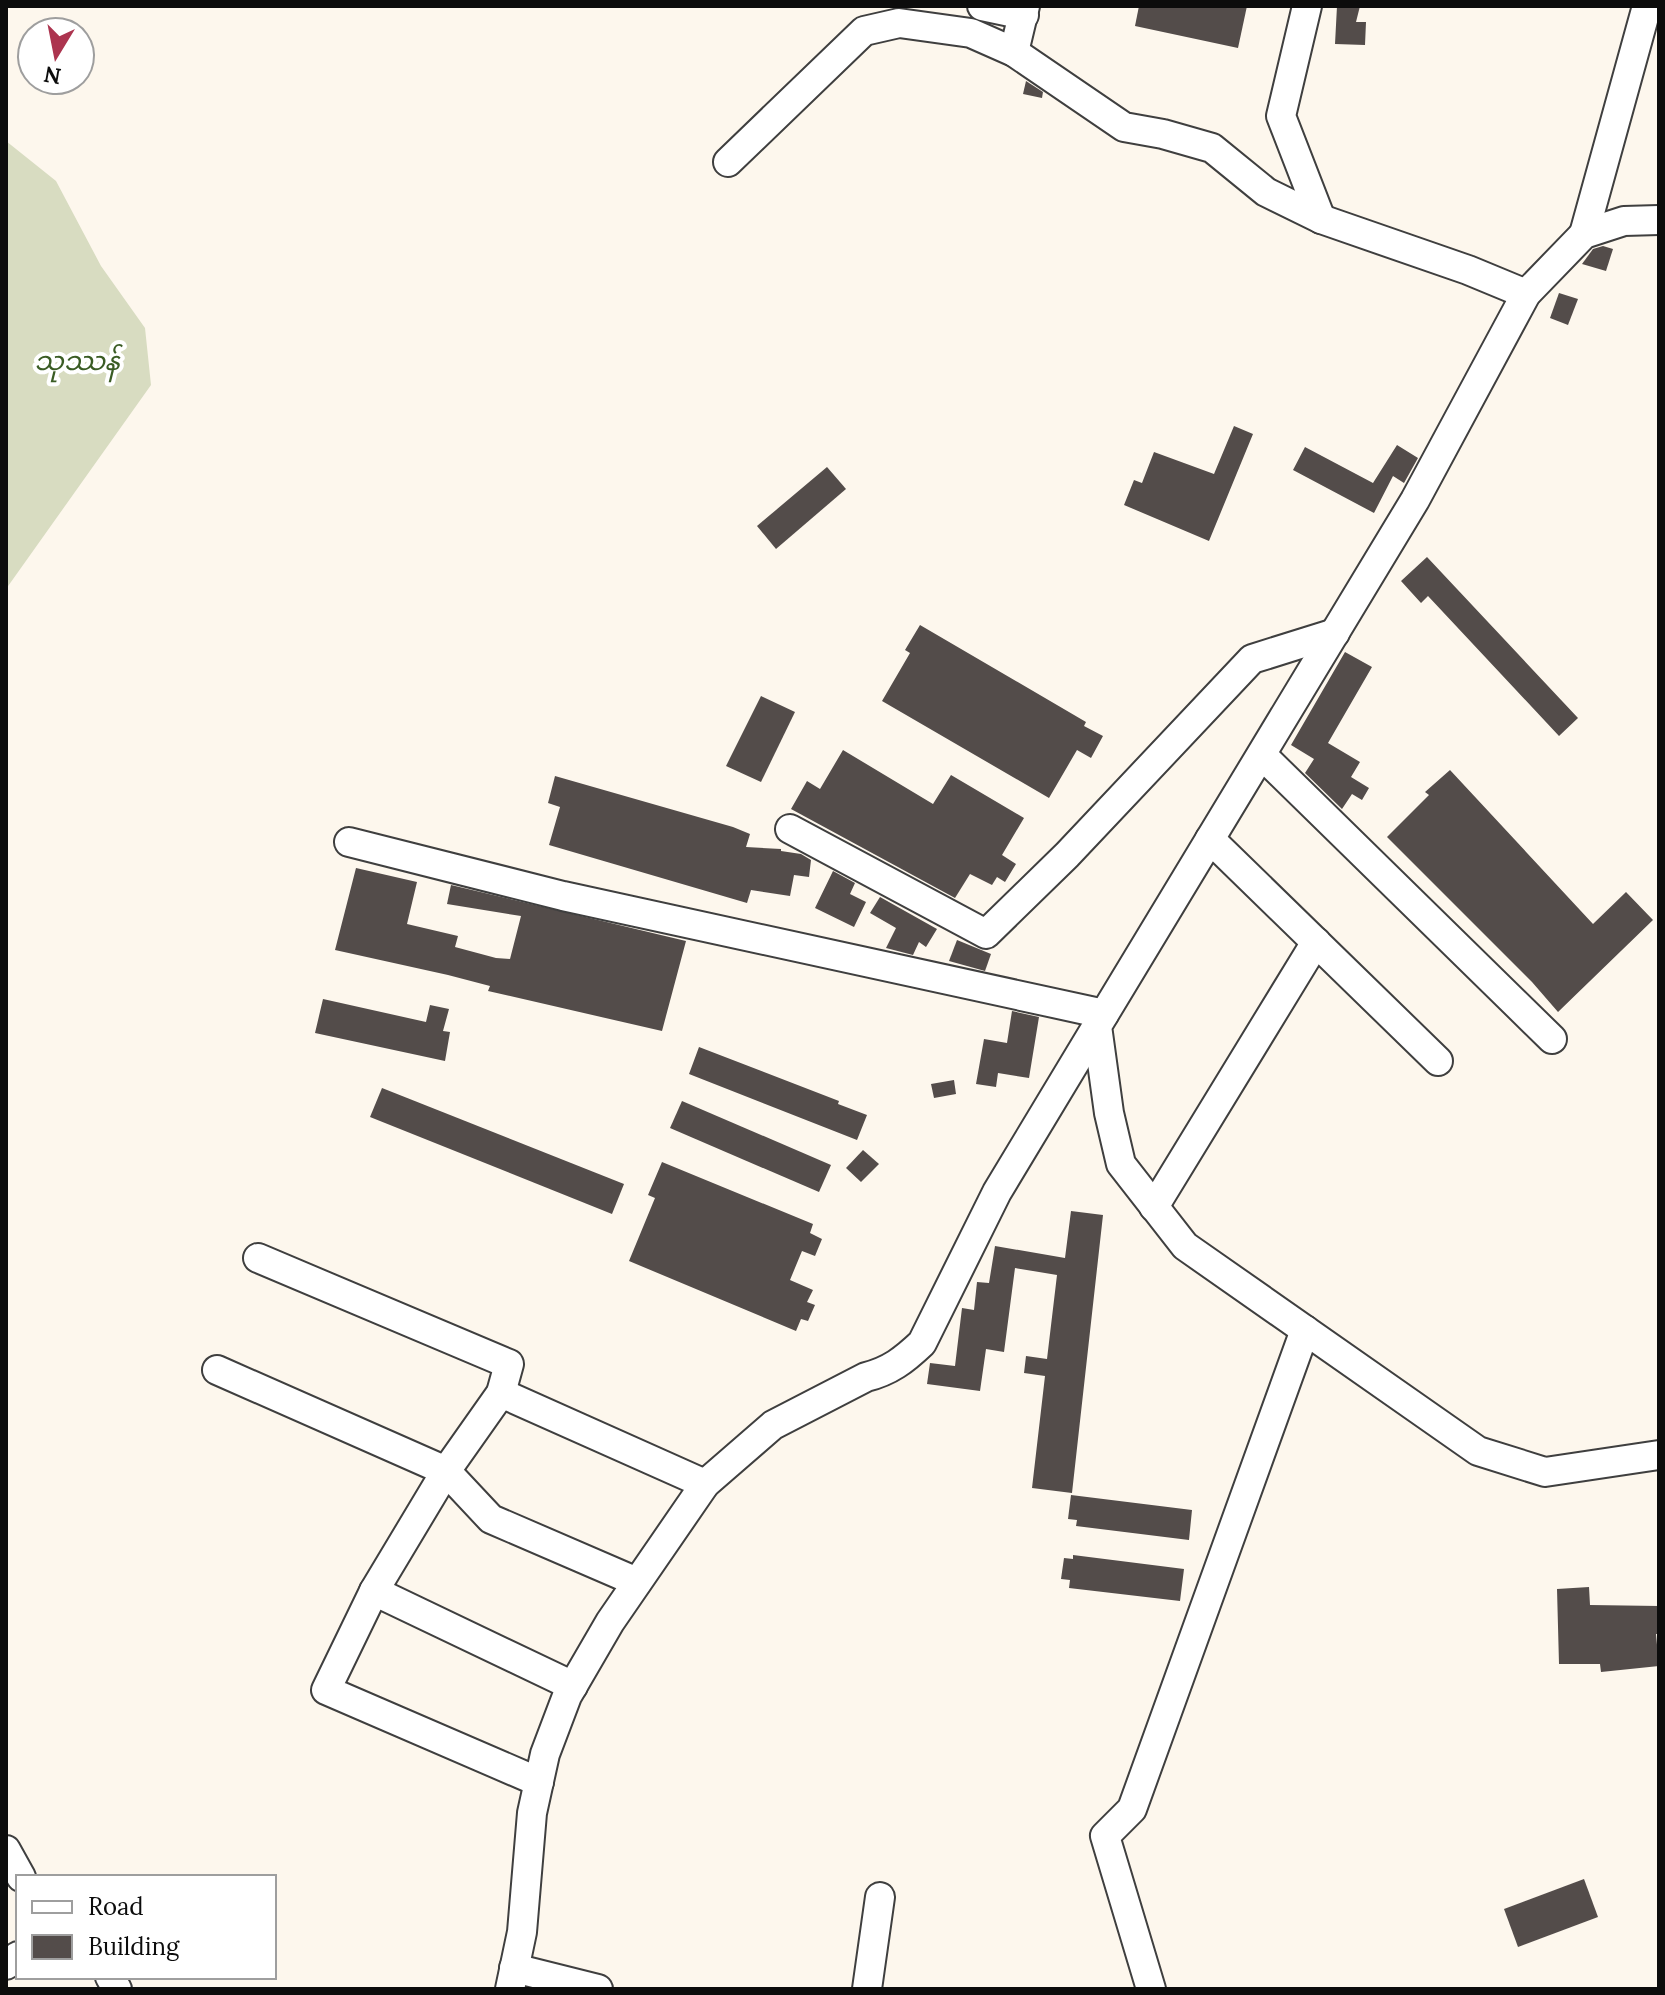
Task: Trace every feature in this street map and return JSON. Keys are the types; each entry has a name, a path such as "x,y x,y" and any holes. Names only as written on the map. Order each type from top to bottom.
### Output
{"street":[{"path":"982,6 1024,10 1014,52"},
{"path":"1307,6 1281,116 1321,219"},
{"path":"1584,234 1647,6"},
{"path":"728,162 864,31 899,23 971,33 1014,52 1124,127 1212,148 1266,192 1321,219 1468,270 1526,294"},
{"path":"598,1989 512,1978 522,1932 532,1813 545,1754 573,1686 610,1622 705,1484 773,1425 866,1377 883,1373 902,1363 922,1343 997,1192 1415,500 1526,294 1584,234 1624,221 1659,220"},
{"path":"790,829 986,934 1067,855 1252,659 1335,633"},
{"path":"1262,755 1552,1039"},
{"path":"1210,839 1438,1061"},
{"path":"349,842 563,896 1101,1020"},
{"path":"1154,1207 1316,942"},
{"path":"1101,1020 1109,1113 1121,1164 1185,1246 1478,1451 1545,1472 1659,1455"},
{"path":"258,1258 509,1364 501,1393 446,1471 374,1591 326,1690 539,1782"},
{"path":"1151,1989 1105,1836 1132,1809 1305,1330"},
{"path":"217,1370 446,1471 491,1519 637,1582"},
{"path":"501,1393 705,1484"},
{"path":"374,1591 573,1686"},
{"path":"6,1850 20,1875"},
{"path":"867,1989 880,1897"}],"green space":[{"name":"သုဿန်","path":"6,141 56,181 101,266 145,328 151,385 6,589"}],"building":[{"path":"1139,6 1247,6 1238,48 1135,26"},
{"path":"1337,6 1360,6 1356,22 1366,22 1365,45 1335,44"},
{"path":"1026,81 1043,92 1042,98 1023,94"},
{"path":"1603,246 1613,249 1606,271 1582,264 1593,249"},
{"path":"1559,293 1578,299 1568,325 1550,318"},
{"path":"1234,426 1253,434 1209,541 1124,505 1134,480 1142,483 1154,452 1214,474"},
{"path":"1397,445 1418,458 1404,483 1393,476 1374,513 1293,470 1305,447 1373,483"},
{"path":"827,467 846,489 776,549 757,526"},
{"path":"1427,557 1578,718 1559,736 1428,596 1421,603 1401,581"},
{"path":"920,625 1086,722 1084,726 1103,736 1091,758 1077,750 1049,798 882,701 910,653 905,650"},
{"path":"1345,652 1372,667 1328,743 1360,762 1351,777 1369,788 1362,800 1352,794 1342,809 1305,773 1314,759 1291,745"},
{"path":"761,696 795,712 761,782 726,766"},
{"path":"843,750 933,804 951,775 1024,818 1002,855 1016,864 1005,882 997,877 992,885 970,874 955,898 791,809 807,781 820,789"},
{"path":"1450,770 1593,924 1626,892 1653,920 1558,1012 1387,837 1429,795 1425,792"},
{"path":"555,776 733,827 750,834 746,847 781,849 801,854 811,860 809,877 794,875 790,896 751,890 747,903 549,845 560,807 548,803"},
{"path":"356,868 417,882 407,924 458,936 455,947 496,958 510,959 521,916 447,904 451,885 686,941 662,1031 488,991 490,986 335,950"},
{"path":"833,871 855,883 850,894 866,902 854,927 815,908"},
{"path":"880,897 937,929 926,947 919,942 913,955 886,948 896,928 870,913"},
{"path":"957,940 991,954 985,971 949,961"},
{"path":"323,999 426,1022 430,1005 449,1009 443,1031 450,1032 445,1061 315,1033"},
{"path":"1012,1011 1039,1017 1029,1078 998,1073 996,1087 976,1084 984,1039 1007,1043"},
{"path":"699,1047 839,1101 838,1104 867,1115 857,1140 689,1074"},
{"path":"954,1080 956,1094 934,1098 931,1084"},
{"path":"382,1088 624,1184 612,1214 370,1117"},
{"path":"682,1101 831,1165 819,1192 670,1128"},
{"path":"863,1150 879,1164 861,1182 846,1168"},
{"path":"662,1162 813,1224 810,1233 822,1239 815,1256 802,1251 790,1280 813,1290 807,1302 815,1305 808,1321 801,1319 796,1331 629,1261 655,1198 648,1195"},
{"path":"1071,1211 1103,1215 1072,1493 1032,1488 1045,1376 1024,1373 1026,1356 1047,1359 1057,1275 1015,1268 1004,1352 986,1349 980,1391 927,1384 930,1363 955,1366 962,1308 974,1310 977,1282 989,1283 995,1246 1065,1258"},
{"path":"1071,1495 1192,1510 1189,1540 1076,1526 1077,1520 1068,1519"},
{"path":"1073,1555 1184,1569 1180,1601 1069,1588 1070,1580 1061,1579 1064,1558 1073,1559"},
{"path":"1589,1587 1590,1605 1659,1606 1659,1634 1656,1634 1659,1666 1601,1672 1600,1664 1559,1664 1557,1589"},
{"path":"1584,1879 1598,1917 1518,1947 1504,1909"}]}
